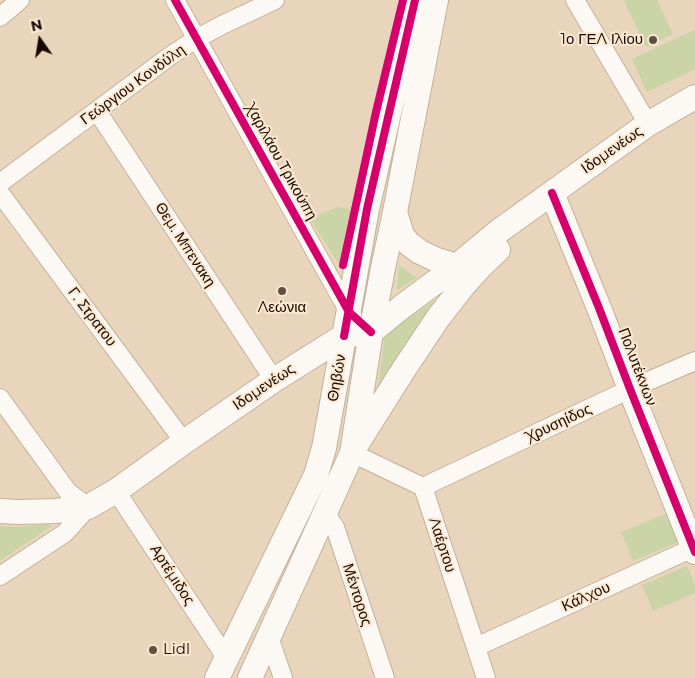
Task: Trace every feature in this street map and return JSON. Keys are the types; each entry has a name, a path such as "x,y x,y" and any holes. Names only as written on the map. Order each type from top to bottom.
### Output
{"main road":[{"name":"Θηβών","path":"221,669 316,475 324,448 367,209 415,0"},
{"name":"Θηβών","path":"250,678 352,453 371,332 436,0"},
{"name":"Ιδομενέως","path":"88,507 116,491 274,380 344,336 371,332 457,266 499,230 648,124 695,98"},
{"name":"Πολυτέκνων","path":"552,193 694,549"},
{"name":"Ιδομενέως","path":"352,453 438,318 475,272 504,244 532,208"},
{"path":"395,212 402,235 409,244 437,260 457,266"},
{"path":"0,511 56,512 88,507"}],"street":[{"path":"0,16 20,0"},
{"name":"Χαριλάου Τρικούπη","path":"175,0 349,312 371,332"},
{"name":"Γεώργιου Κονδύλη","path":"0,183 170,56 222,24 274,0"},
{"path":"575,0 648,124"},
{"name":"Θεμ. Μπενακη","path":"97,111 274,380"},
{"name":"Γ. Στρατου","path":"0,193 184,442"},
{"name":"Χρυσηίδος","path":"423,487 630,389 695,361"},
{"path":"0,398 68,492 88,507"},
{"path":"352,453 423,487"},
{"name":"Λαέρτου","path":"423,487 486,678"},
{"name":"Αρτέμιδος","path":"116,491 221,650 221,669"},
{"name":"Ιδομενέως","path":"0,576 65,533 88,507"},
{"name":"Μέντορος","path":"325,513 335,527 384,678"},
{"name":"Κάλχου","path":"476,647 694,549"},
{"path":"269,637 283,678"}],"green space":[{"path":"625,0 657,0 673,34 646,47"},
{"path":"694,30 695,69 647,92 632,59"},
{"path":"337,207 351,209 340,266 310,219"},
{"path":"399,265 417,278 397,290"},
{"path":"441,297 378,389 385,332"},
{"path":"667,513 679,542 633,561 621,532"},
{"path":"49,524 52,526 0,561 0,526 16,527"},
{"path":"687,566 695,585 695,593 653,611 642,585"}],"cycle path":[{"path":"175,0 349,312 371,332"},
{"path":"343,265 376,112 403,0"},
{"path":"344,336 367,209 415,0"},
{"path":"552,193 695,552"}],"place":[{"name":"1ο ΓΕΛ Ιλίου","path":"653,40"},
{"name":"Λεώνια","path":"282,291"},
{"name":"Lidl","path":"153,650"}]}
